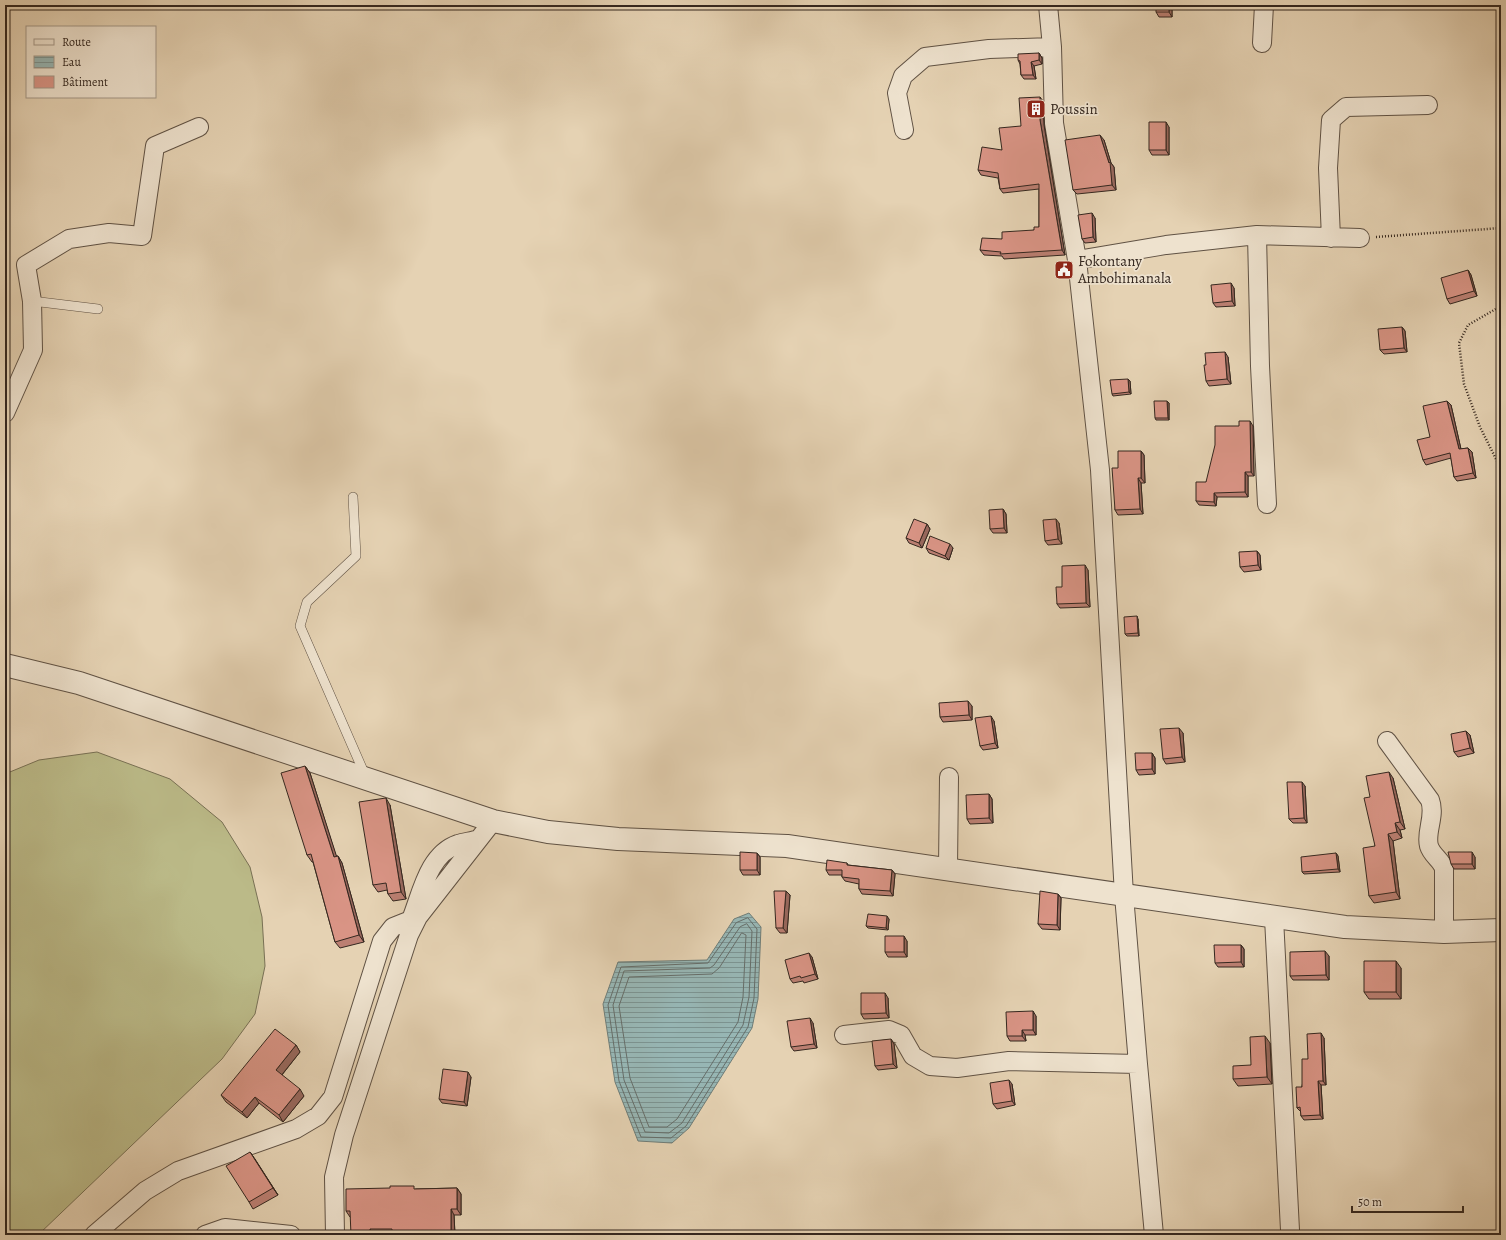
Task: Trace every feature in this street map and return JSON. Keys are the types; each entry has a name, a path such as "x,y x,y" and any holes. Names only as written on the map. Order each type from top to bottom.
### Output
{"street":[{"path":"1048,5 1052,47 1054,123 1077,260 1100,470 1124,895 1154,1235"},
{"path":"1262,43 1264,5"},
{"path":"904,130 897,93 903,76 925,57 989,49 1052,47"},
{"path":"1331,238 1328,168 1331,120 1346,107 1428,106"},
{"path":"5,413 33,350 32,301 26,265 70,239 108,232 142,236 155,146 199,127"},
{"path":"1077,260 1166,245 1257,235 1360,238"},
{"path":"1257,235 1260,366 1267,504"},
{"path":"5,665 79,683 493,821 548,832 618,839 787,846 948,868 1274,918 1345,927 1444,932 1501,930"},
{"path":"1387,741 1430,800 1433,808 1428,845 1431,851 1442,862 1444,869 1444,932"},
{"path":"948,868 949,777"},
{"path":"335,1235 334,1177 344,1135 413,924 493,821"},
{"path":"1274,918 1290,1230"},
{"path":"94,1235 144,1191 178,1171 296,1129 318,1116 333,1097 382,941 392,927 413,924"},
{"path":"844,1035 888,1030 901,1036 913,1056 930,1066 958,1068 1009,1060 1138,1064"},
{"path":"205,1235 225,1228 291,1235"}],"lane":[{"path":"32,301 98,309"},
{"path":"354,497 356,556 306,602 300,626 367,779"}],"path":[{"path":"1360,238 1501,228"},
{"path":"1501,306 1468,325 1459,343 1464,384 1480,427 1501,469"}],"shaded area":[{"path":"97,752 170,779 222,822 250,867 262,917 265,966 255,1014 222,1059 38,1235 5,1235 5,774 39,760"}],"water":[{"path":"749,913 761,927 758,999 752,1028 689,1128 672,1143 638,1141 615,1082 603,1004 618,962 707,960 734,919"}],"building":[{"path":"1156,5 1169,5 1169,12 1156,12"},
{"path":"1039,53 1039,60 1031,62 1033,75 1021,75 1018,54"},
{"path":"1040,97 1040,120 1062,250 1000,254 1001,252 980,250 982,238 1002,239 1002,232 1034,230 1034,227 1039,227 1039,184 1000,189 998,173 978,170 982,147 1002,150 999,128 1021,126 1019,98"},
{"path":"1149,122 1166,122 1166,150 1149,150"},
{"path":"1100,135 1109,163 1110,162 1112,185 1073,190 1065,140"},
{"path":"1092,213 1093,237 1082,239 1078,215"},
{"path":"1468,270 1474,291 1447,299 1441,278"},
{"path":"1231,283 1232,301 1213,303 1211,285"},
{"path":"1402,327 1404,348 1380,350 1378,329"},
{"path":"1225,352 1227,379 1206,381 1204,365 1206,365 1205,353"},
{"path":"1128,379 1129,392 1112,394 1110,380"},
{"path":"1154,401 1167,401 1168,418 1155,418"},
{"path":"1447,401 1459,449 1468,448 1473,473 1454,477 1450,453 1423,460 1417,440 1430,437 1423,406"},
{"path":"1239,421 1250,421 1251,472 1245,472 1245,492 1214,493 1214,502 1196,501 1196,482 1206,482 1215,445 1215,426 1239,426"},
{"path":"1118,451 1141,451 1141,478 1138,478 1140,509 1115,510 1112,468 1118,468"},
{"path":"1003,509 1004,528 990,529 989,510"},
{"path":"914,519 927,524 919,543 906,538"},
{"path":"1056,519 1058,539 1045,541 1043,520"},
{"path":"930,536 950,544 945,556 926,548"},
{"path":"1257,551 1258,565 1240,567 1239,552"},
{"path":"1085,565 1086,603 1057,604 1056,587 1062,587 1062,566"},
{"path":"1137,616 1138,633 1125,634 1124,617"},
{"path":"968,701 969,715 940,717 939,703"},
{"path":"991,716 995,743 980,746 975,718"},
{"path":"1179,728 1182,757 1163,759 1160,729"},
{"path":"1466,731 1470,748 1454,752 1451,734"},
{"path":"1135,753 1152,753 1152,769 1136,770"},
{"path":"305,766 334,857 338,856 359,935 335,942 311,854 307,855 281,773"},
{"path":"1389,772 1400,822 1395,823 1397,832 1388,834 1396,892 1369,896 1363,848 1375,846 1364,798 1370,797 1366,776"},
{"path":"1287,782 1302,782 1304,818 1289,819"},
{"path":"989,794 989,818 967,819 966,795"},
{"path":"386,798 401,892 388,894 386,883 373,885 359,802"},
{"path":"740,852 757,853 757,870 740,870"},
{"path":"1448,852 1472,852 1472,864 1451,864"},
{"path":"1336,853 1338,869 1302,872 1301,857"},
{"path":"827,860 847,863 847,865 892,870 890,891 859,889 859,879 842,877 842,870 826,870"},
{"path":"774,891 786,891 783,928 776,928"},
{"path":"1040,891 1058,894 1057,925 1038,924"},
{"path":"868,914 887,916 886,928 866,926"},
{"path":"885,936 904,936 904,952 885,952"},
{"path":"1214,945 1241,945 1241,962 1215,963"},
{"path":"1325,951 1326,975 1290,976 1290,952"},
{"path":"809,953 815,974 790,979 785,960"},
{"path":"1364,961 1396,961 1396,992 1364,992"},
{"path":"861,993 885,993 886,1013 861,1014"},
{"path":"1033,1011 1033,1030 1022,1030 1022,1036 1007,1036 1006,1012"},
{"path":"810,1018 814,1044 791,1047 787,1021"},
{"path":"275,1029 296,1045 276,1070 300,1089 279,1115 255,1097 242,1112 221,1095"},
{"path":"1321,1033 1323,1081 1318,1081 1320,1115 1301,1116 1300,1107 1297,1108 1296,1087 1302,1087 1302,1059 1308,1059 1307,1034"},
{"path":"1265,1036 1267,1077 1233,1079 1233,1066 1251,1065 1250,1037"},
{"path":"891,1039 893,1064 875,1066 872,1041"},
{"path":"443,1069 468,1072 464,1102 439,1099"},
{"path":"1009,1080 1012,1101 993,1104 990,1083"},
{"path":"250,1152 273,1188 249,1202 226,1166"},
{"path":"390,1186 414,1186 414,1189 457,1188 457,1209 451,1209 451,1232 418,1233 418,1235 392,1235 392,1229 370,1229 370,1235 351,1235 350,1211 346,1211 346,1189 390,1188"}],"place":[{"name":"Poussin","path":"1036,109"},
{"name":"Fokontany Ambohimanala","path":"1064,270"}]}
